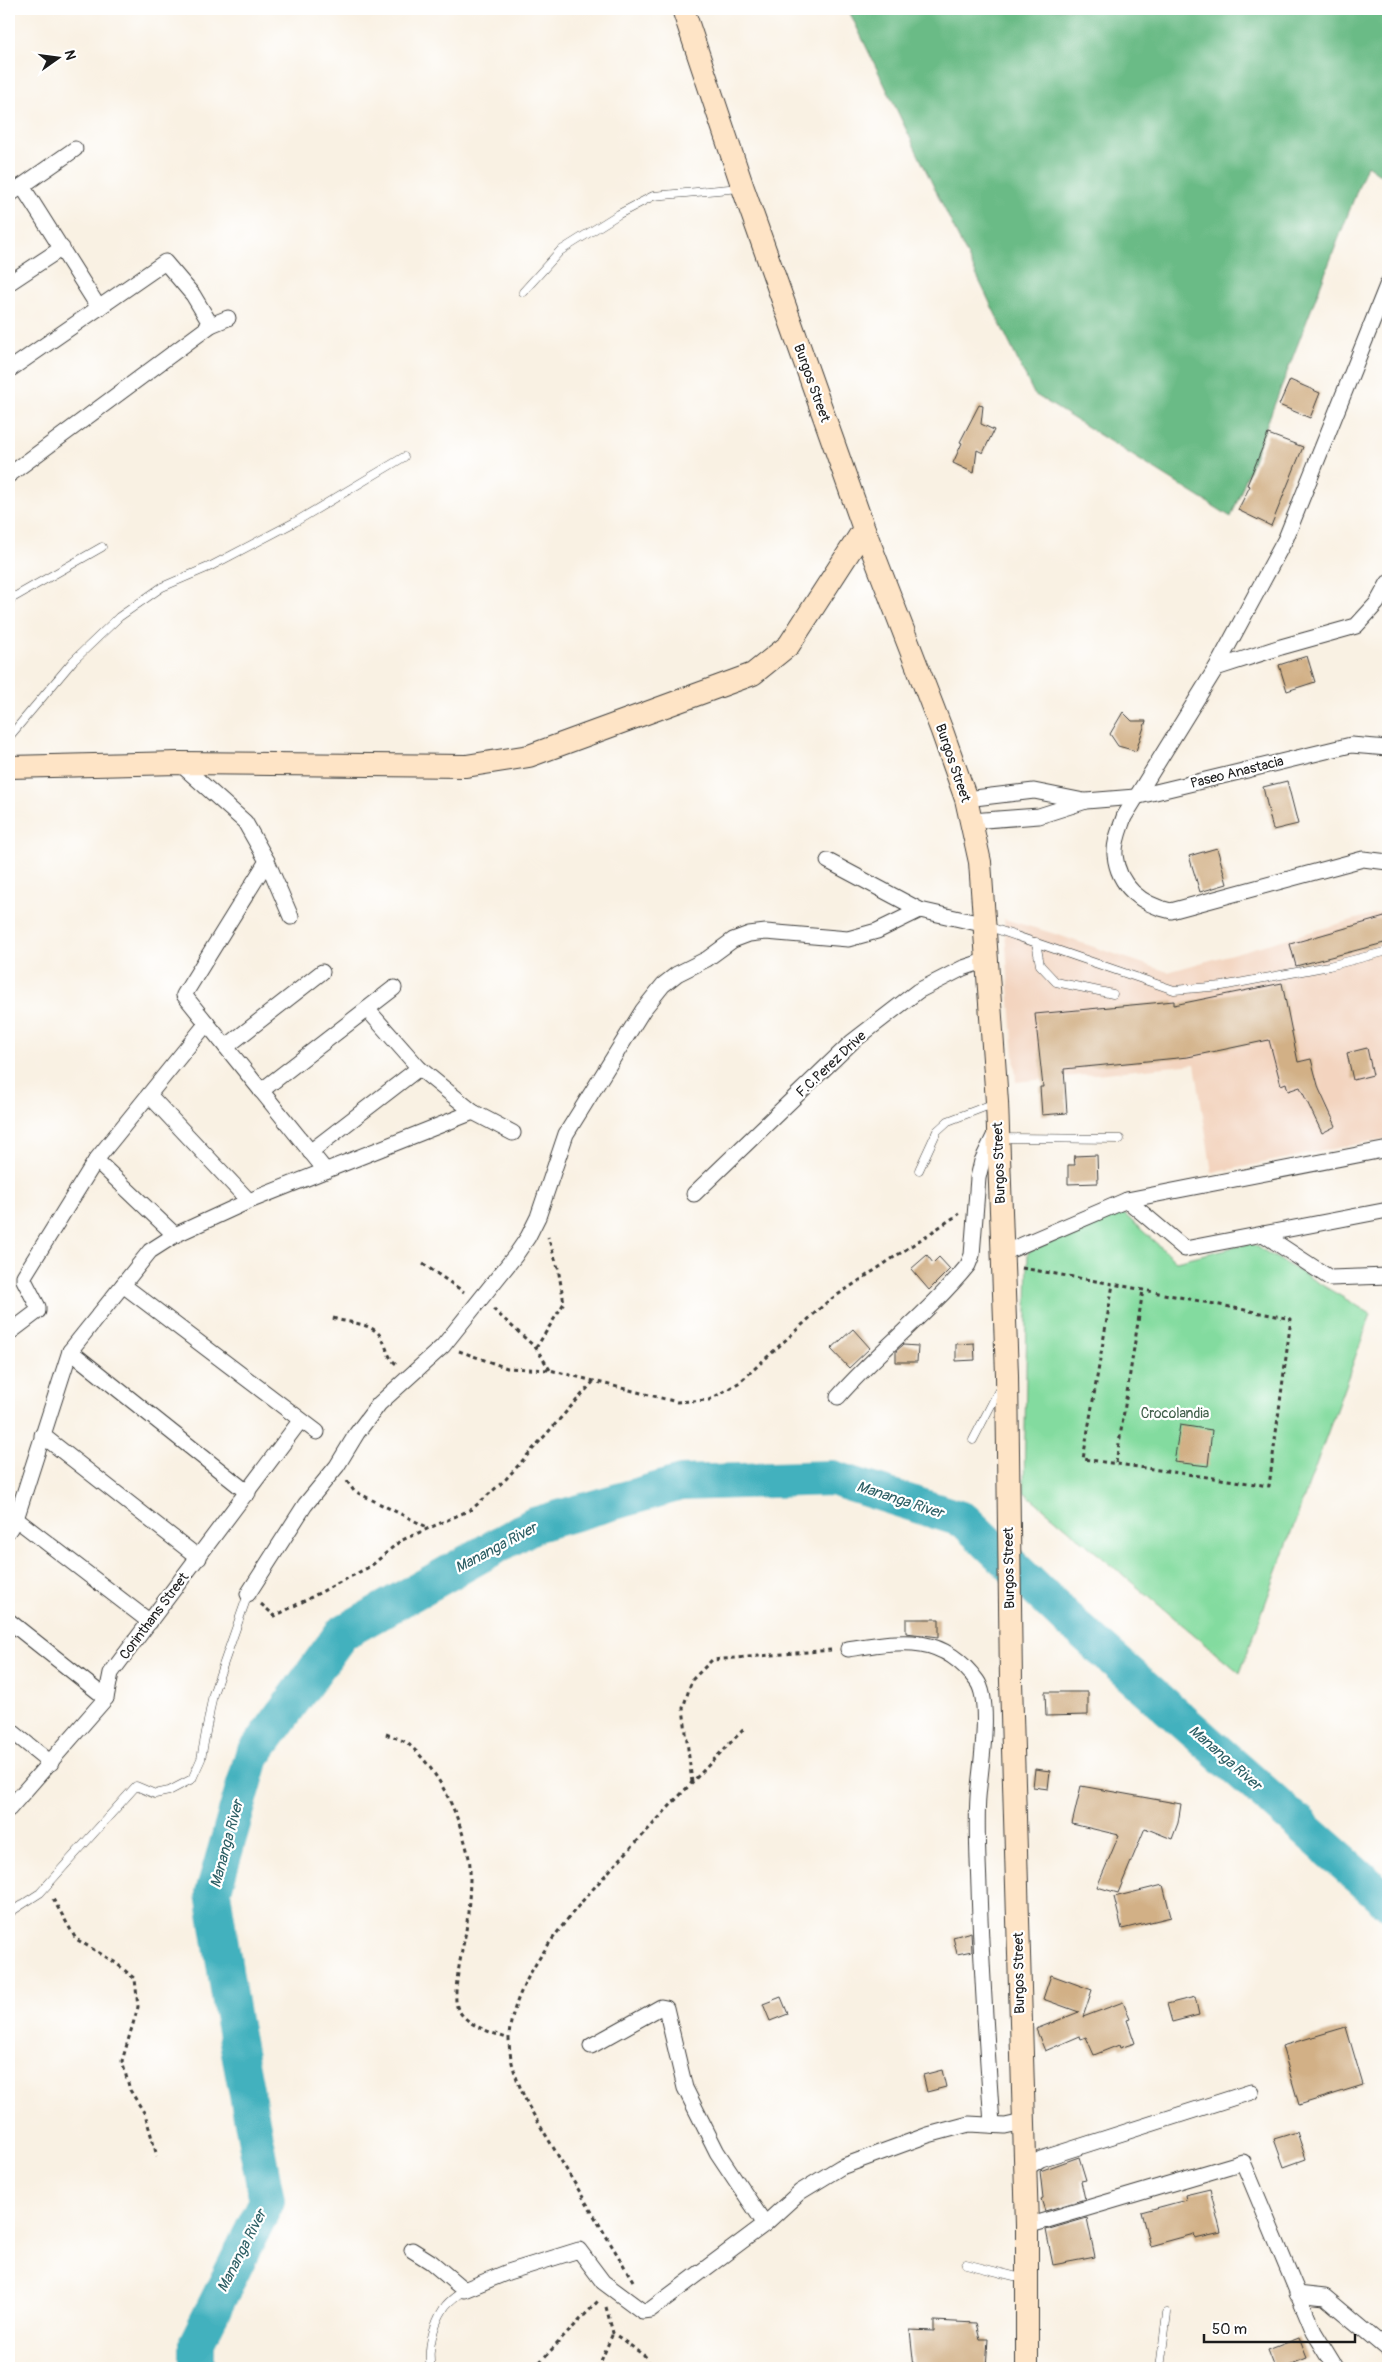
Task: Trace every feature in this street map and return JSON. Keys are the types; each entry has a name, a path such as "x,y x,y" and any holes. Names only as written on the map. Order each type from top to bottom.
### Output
{"street":[{"name":"Burgos Street","path":"683,9 743,188 864,529 942,731 966,799 980,862 986,925 997,1102 1007,1375 1011,1681 1027,2226 1027,2368"},
{"path":"9,195 75,149"},
{"path":"22,186 99,308"},
{"path":"9,282 62,248"},
{"path":"9,370 165,262 194,295 211,325"},
{"path":"1388,283 1286,538 1216,668 1124,817 1116,840 1115,854 1119,873 1139,899 1156,908 1171,911 1363,860 1388,862"},
{"path":"9,475 211,325 228,318"},
{"path":"9,766 179,763 466,766 529,756 753,674 789,645 864,529"},
{"path":"1216,668 1356,626 1377,603 1388,583"},
{"name":"Paseo Anastacia","path":"971,821 1039,816 1086,802 1135,798 1351,745 1388,748"},
{"path":"179,763 245,822 267,861 291,917"},
{"name":"Paseo Anastacia","path":"966,799 1034,791 1086,802"},
{"path":"267,861 184,995 326,1171"},
{"path":"828,861 920,910 986,925"},
{"path":"248,1594 305,1505 337,1466 379,1404 443,1346 515,1256 528,1237 538,1217 566,1134 642,1010 670,980 707,959 733,940 749,934 766,932 848,939 877,931 920,910"},
{"name":"F.C.Perez Drive","path":"694,1194 852,1042 918,991 963,968 987,960"},
{"path":"226,1047 322,972"},
{"path":"261,1091 394,988"},
{"path":"367,1009 419,1068 473,1112 513,1133"},
{"path":"9,1332 38,1312 38,1307 24,1280 24,1276 96,1160 207,1023"},
{"path":"310,1152 419,1068"},
{"path":"150,1095 249,1201"},
{"path":"150,1622 13,1524 70,1351 150,1251 175,1234 249,1201 473,1112"},
{"path":"838,1397 861,1370 913,1324 968,1265 972,1255 978,1178 982,1161 998,1134"},
{"path":"1002,1254 1127,1200 1388,1149"},
{"path":"96,1160 175,1234"},
{"path":"1127,1200 1186,1249 1388,1210"},
{"path":"1263,1234 1330,1278 1388,1276"},
{"path":"123,1286 317,1432"},
{"path":"70,1351 248,1493"},
{"name":"Corinthans Street","path":"9,1809 106,1698 111,1673 248,1493 300,1421"},
{"path":"42,1435 199,1558"},
{"path":"9,1621 106,1698"},
{"path":"848,1648 898,1641 932,1645 958,1659 978,1683 985,1704 977,1810 980,1930 992,2125"},
{"path":"9,1729 50,1763"},
{"path":"591,2046 661,2007 666,2008 685,2088 717,2152 765,2224"},
{"path":"1025,2169 1041,2159 1251,2092"},
{"path":"412,2250 431,2262 464,2290 508,2272 579,2250 603,2282 642,2311 650,2310 765,2224 800,2192 841,2167 928,2135 969,2124 1005,2126 1023,2122"},
{"path":"1027,2226 1243,2162 1314,2332 1336,2368"},
{"path":"1297,2294 1325,2297 1388,2350"}],"lane":[{"path":"523,292 560,251 619,214 653,196 743,188"},
{"path":"9,737 72,661 119,617 162,587 211,566 295,522 404,457"},
{"path":"9,600 102,547"},
{"path":"986,925 1174,990 1222,986 1329,966 1388,951"},
{"path":"1036,942 1040,965 1056,982 1113,994"},
{"path":"919,1170 937,1131 948,1121 997,1102"},
{"path":"998,1134 1120,1140"},
{"path":"973,1440 1007,1375"},
{"path":"9,1913 40,1893 136,1786 155,1794 169,1791 192,1779 201,1759 213,1694 248,1594"},
{"path":"966,2264 1027,2279"},
{"path":"431,2368 428,2354 436,2326 444,2308 464,2290"},
{"path":"1160,2368 1167,2313"}],"path":[{"path":"443,1346 507,1368 550,1370 677,1402 709,1400 740,1382 827,1302 976,1203"},
{"path":"536,1348 564,1303 550,1241 538,1217"},
{"path":"1027,1269 1113,1284 1291,1320 1269,1486 1083,1459 1113,1284"},
{"path":"1116,1463 1143,1290"},
{"path":"333,1318 370,1328 378,1333 392,1363 412,1373"},
{"path":"248,1594 275,1616 371,1566 400,1541 472,1509 506,1479 593,1382"},
{"path":"337,1466 354,1491 428,1527"},
{"path":"692,1782 684,1708 692,1680 712,1660 848,1648"},
{"path":"650,2310 529,2107 515,2078 509,2039 512,2021 526,1980 550,1942 592,1890 745,1728"},
{"path":"386,1734 406,1742 431,1767 454,1810 470,1860 466,1928 454,1996 457,2008 468,2021 481,2029 509,2039"},
{"path":"40,1893 54,1899 76,1939 116,1963 135,1979 138,2006 122,2061 130,2090 145,2114 157,2156"},
{"path":"534,2368 604,2294 613,2333 598,2368"},
{"path":"613,2333 645,2356 652,2368"}],"shaded area":[{"path":"1388,910 1388,1138 1212,1173 1195,1064 1016,1082 1004,919 1168,972"}],"green space":[{"path":"848,9 1388,9 1388,180 1367,165 1231,517 1034,394"},
{"name":"Crocolandia","path":"1122,1212 1176,1261 1251,1243 1371,1314 1240,1673 1024,1492 1028,1252"}],"building":[{"path":"1290,380 1320,393 1310,418 1279,405"},
{"path":"979,405 983,406 981,424 994,430 983,453 977,450 974,473 953,463 962,443 960,442"},
{"path":"1268,434 1303,447 1271,526 1238,510 1250,486 1247,485"},
{"path":"1307,656 1315,682 1287,691 1279,665"},
{"path":"1123,712 1132,721 1146,721 1136,751 1118,746 1110,734"},
{"path":"1287,781 1298,824 1273,830 1263,787"},
{"path":"1217,848 1227,884 1200,892 1189,856"},
{"path":"1388,916 1388,942 1296,966 1290,944"},
{"path":"1282,983 1298,1062 1311,1059 1319,1089 1336,1126 1322,1133 1300,1087 1288,1091 1286,1083 1281,1085 1269,1040 1188,1057 1064,1069 1067,1113 1042,1115 1040,1087 1043,1087 1035,1014 1174,1001 1174,1005"},
{"path":"1367,1048 1373,1075 1353,1080 1347,1053"},
{"path":"1097,1155 1098,1183 1068,1184 1068,1165 1075,1165 1074,1156"},
{"path":"927,1255 933,1263 939,1257 950,1269 929,1290 911,1269"},
{"path":"853,1329 870,1348 849,1368 831,1349"},
{"path":"974,1343 975,1360 956,1361 956,1344"},
{"path":"903,1345 918,1346 917,1362 896,1362 896,1351"},
{"path":"1180,1425 1212,1430 1208,1466 1174,1462"},
{"path":"906,1619 939,1619 939,1637 906,1633"},
{"path":"1045,1692 1088,1692 1088,1715 1046,1716"},
{"path":"1035,1769 1050,1771 1048,1789 1033,1787"},
{"path":"1081,1786 1181,1804 1178,1823 1172,1839 1145,1828 1118,1893 1097,1887 1119,1835 1072,1824"},
{"path":"1163,1885 1171,1917 1122,1929 1114,1897"},
{"path":"971,1932 972,1951 957,1954 953,1937"},
{"path":"1051,1975 1092,1990 1083,2017 1123,2002 1130,2019 1127,2020 1135,2043 1120,2048 1119,2045 1094,2055 1086,2037 1081,2039 1080,2036 1045,2051 1036,2029 1079,2012 1043,1999"},
{"path":"781,1997 788,2014 770,2021 763,2004"},
{"path":"1195,1997 1199,2015 1172,2022 1167,2004"},
{"path":"1346,2027 1363,2085 1299,2105 1282,2046"},
{"path":"942,2070 946,2087 927,2092 923,2075"},
{"path":"1297,2132 1306,2159 1284,2167 1274,2139"},
{"path":"1079,2157 1086,2180 1081,2181 1085,2199 1045,2211 1041,2199 1043,2198 1040,2171"},
{"path":"1210,2189 1221,2233 1195,2239 1194,2234 1150,2246 1141,2212 1186,2200 1185,2195"},
{"path":"1087,2218 1095,2257 1053,2265 1046,2230"},
{"path":"934,2321 976,2323 980,2339 988,2339 986,2368 914,2368 910,2330 934,2331"},
{"path":"1299,2338 1307,2358 1281,2368 1275,2368 1268,2350"}],"waterway":[{"name":"Mananga River","path":"197,2368 197,2342 267,2201 232,2015 213,1893 252,1757 342,1633 534,1525 681,1483 832,1478 964,1520 1064,1616 1388,1902"}]}
